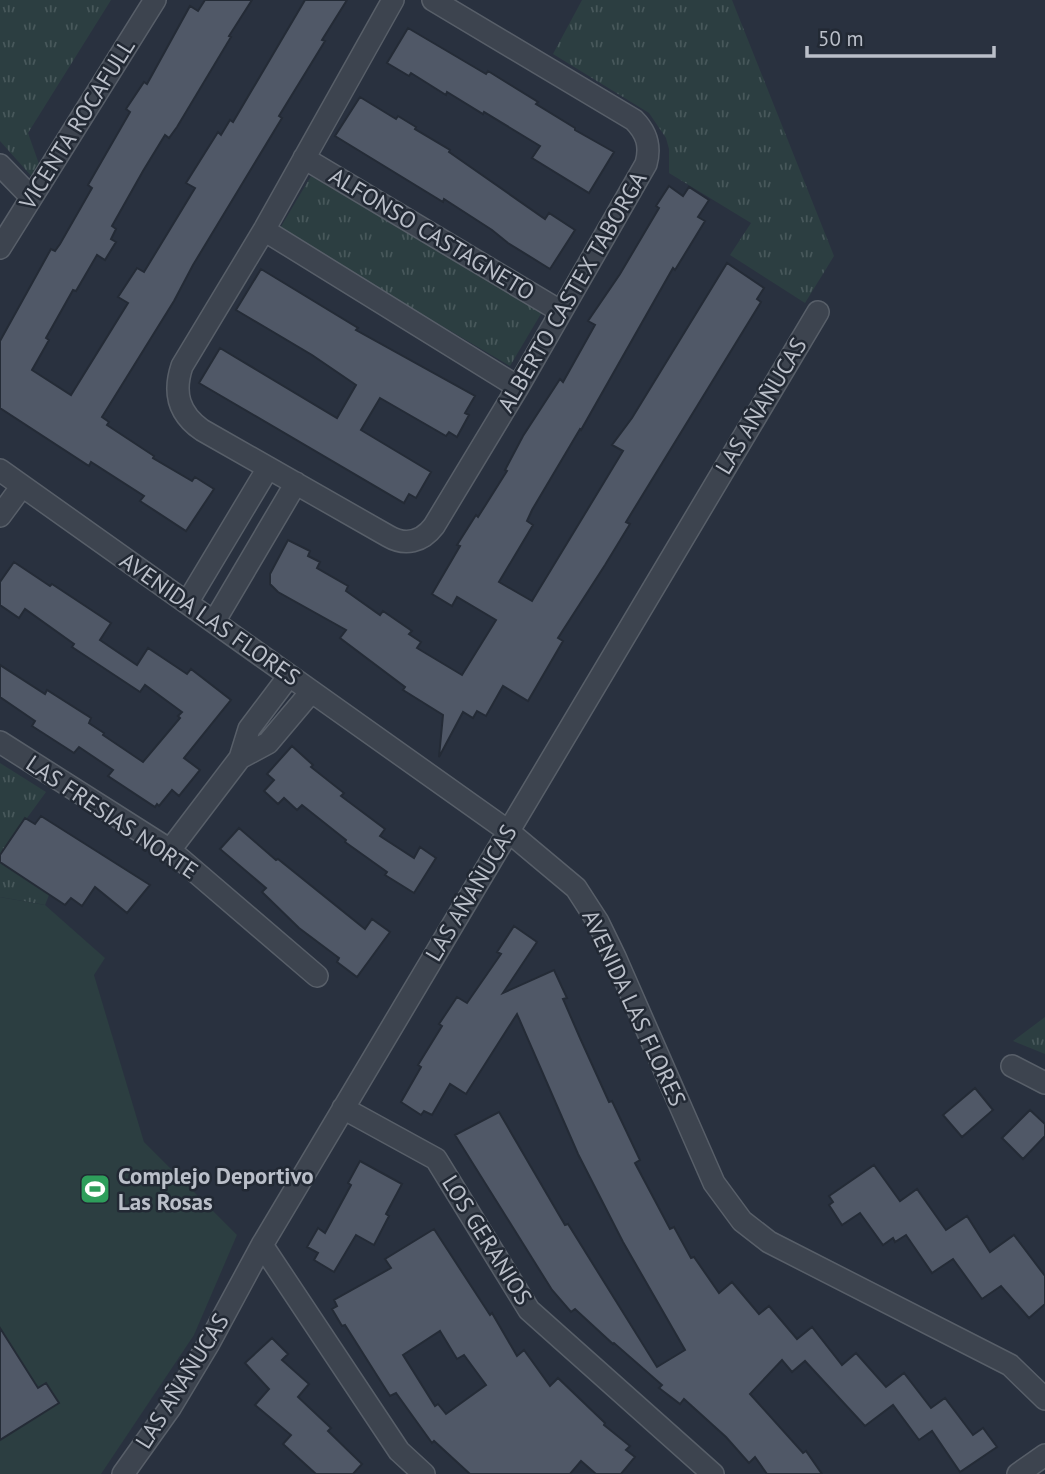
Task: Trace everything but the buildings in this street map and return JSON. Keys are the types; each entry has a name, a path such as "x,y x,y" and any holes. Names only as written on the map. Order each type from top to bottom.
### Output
{"street":[{"name":"VICENTA ROCAFULL","path":"0,248 155,0"},
{"name":"ALBERTO CASTEX TABORGA","path":"393,0 264,230 182,366 177,391 184,414 192,423 395,541 421,539 434,526 518,387 646,164 649,146 635,120 433,0"},
{"name":"ALFONSO CASTAGNETO","path":"304,158 560,311"},
{"path":"0,165 31,197"},
{"path":"264,230 518,387"},
{"name":"LAS AÑAÑUCAS","path":"123,1474 170,1408 209,1343 262,1245 818,312"},
{"path":"187,603 268,468"},
{"name":"AVENIDA LAS FLORES","path":"0,470 508,831 576,888 598,922 714,1183 742,1221 769,1242 1010,1365 1045,1399"},
{"path":"214,622 296,484"},
{"path":"0,516 22,486"},
{"path":"170,850 240,758 249,729 289,676"},
{"path":"240,758 268,743 311,691"},
{"name":"LAS FRESIAS NORTE","path":"0,742 170,850 317,976"},
{"path":"1012,1066 1045,1083"},
{"name":"LOS GERANIOS","path":"343,1108 436,1159 529,1310 713,1474"},
{"path":"262,1245 400,1451 424,1474"},
{"path":"1018,1474 1045,1455"}],"green space":[{"path":"0,0 111,0 28,133 39,164 33,178 0,141"},
{"path":"582,0 732,0 834,256 805,303 730,255 751,223 669,173 666,138 649,113 553,54"},
{"path":"311,176 542,312 510,366 279,230"},
{"path":"0,763 46,792 0,855"},
{"path":"0,862 49,895 45,905 0,897"},
{"name":"Complejo Deportivo Las Rosas","path":"0,897 45,905 105,958 94,975 144,1142 237,1235 194,1335 101,1474 0,1474"},
{"path":"1045,1017 1045,1054 1013,1041"}],"place":[{"name":"Complejo Deportivo Las Rosas","path":"95,1189"}]}
